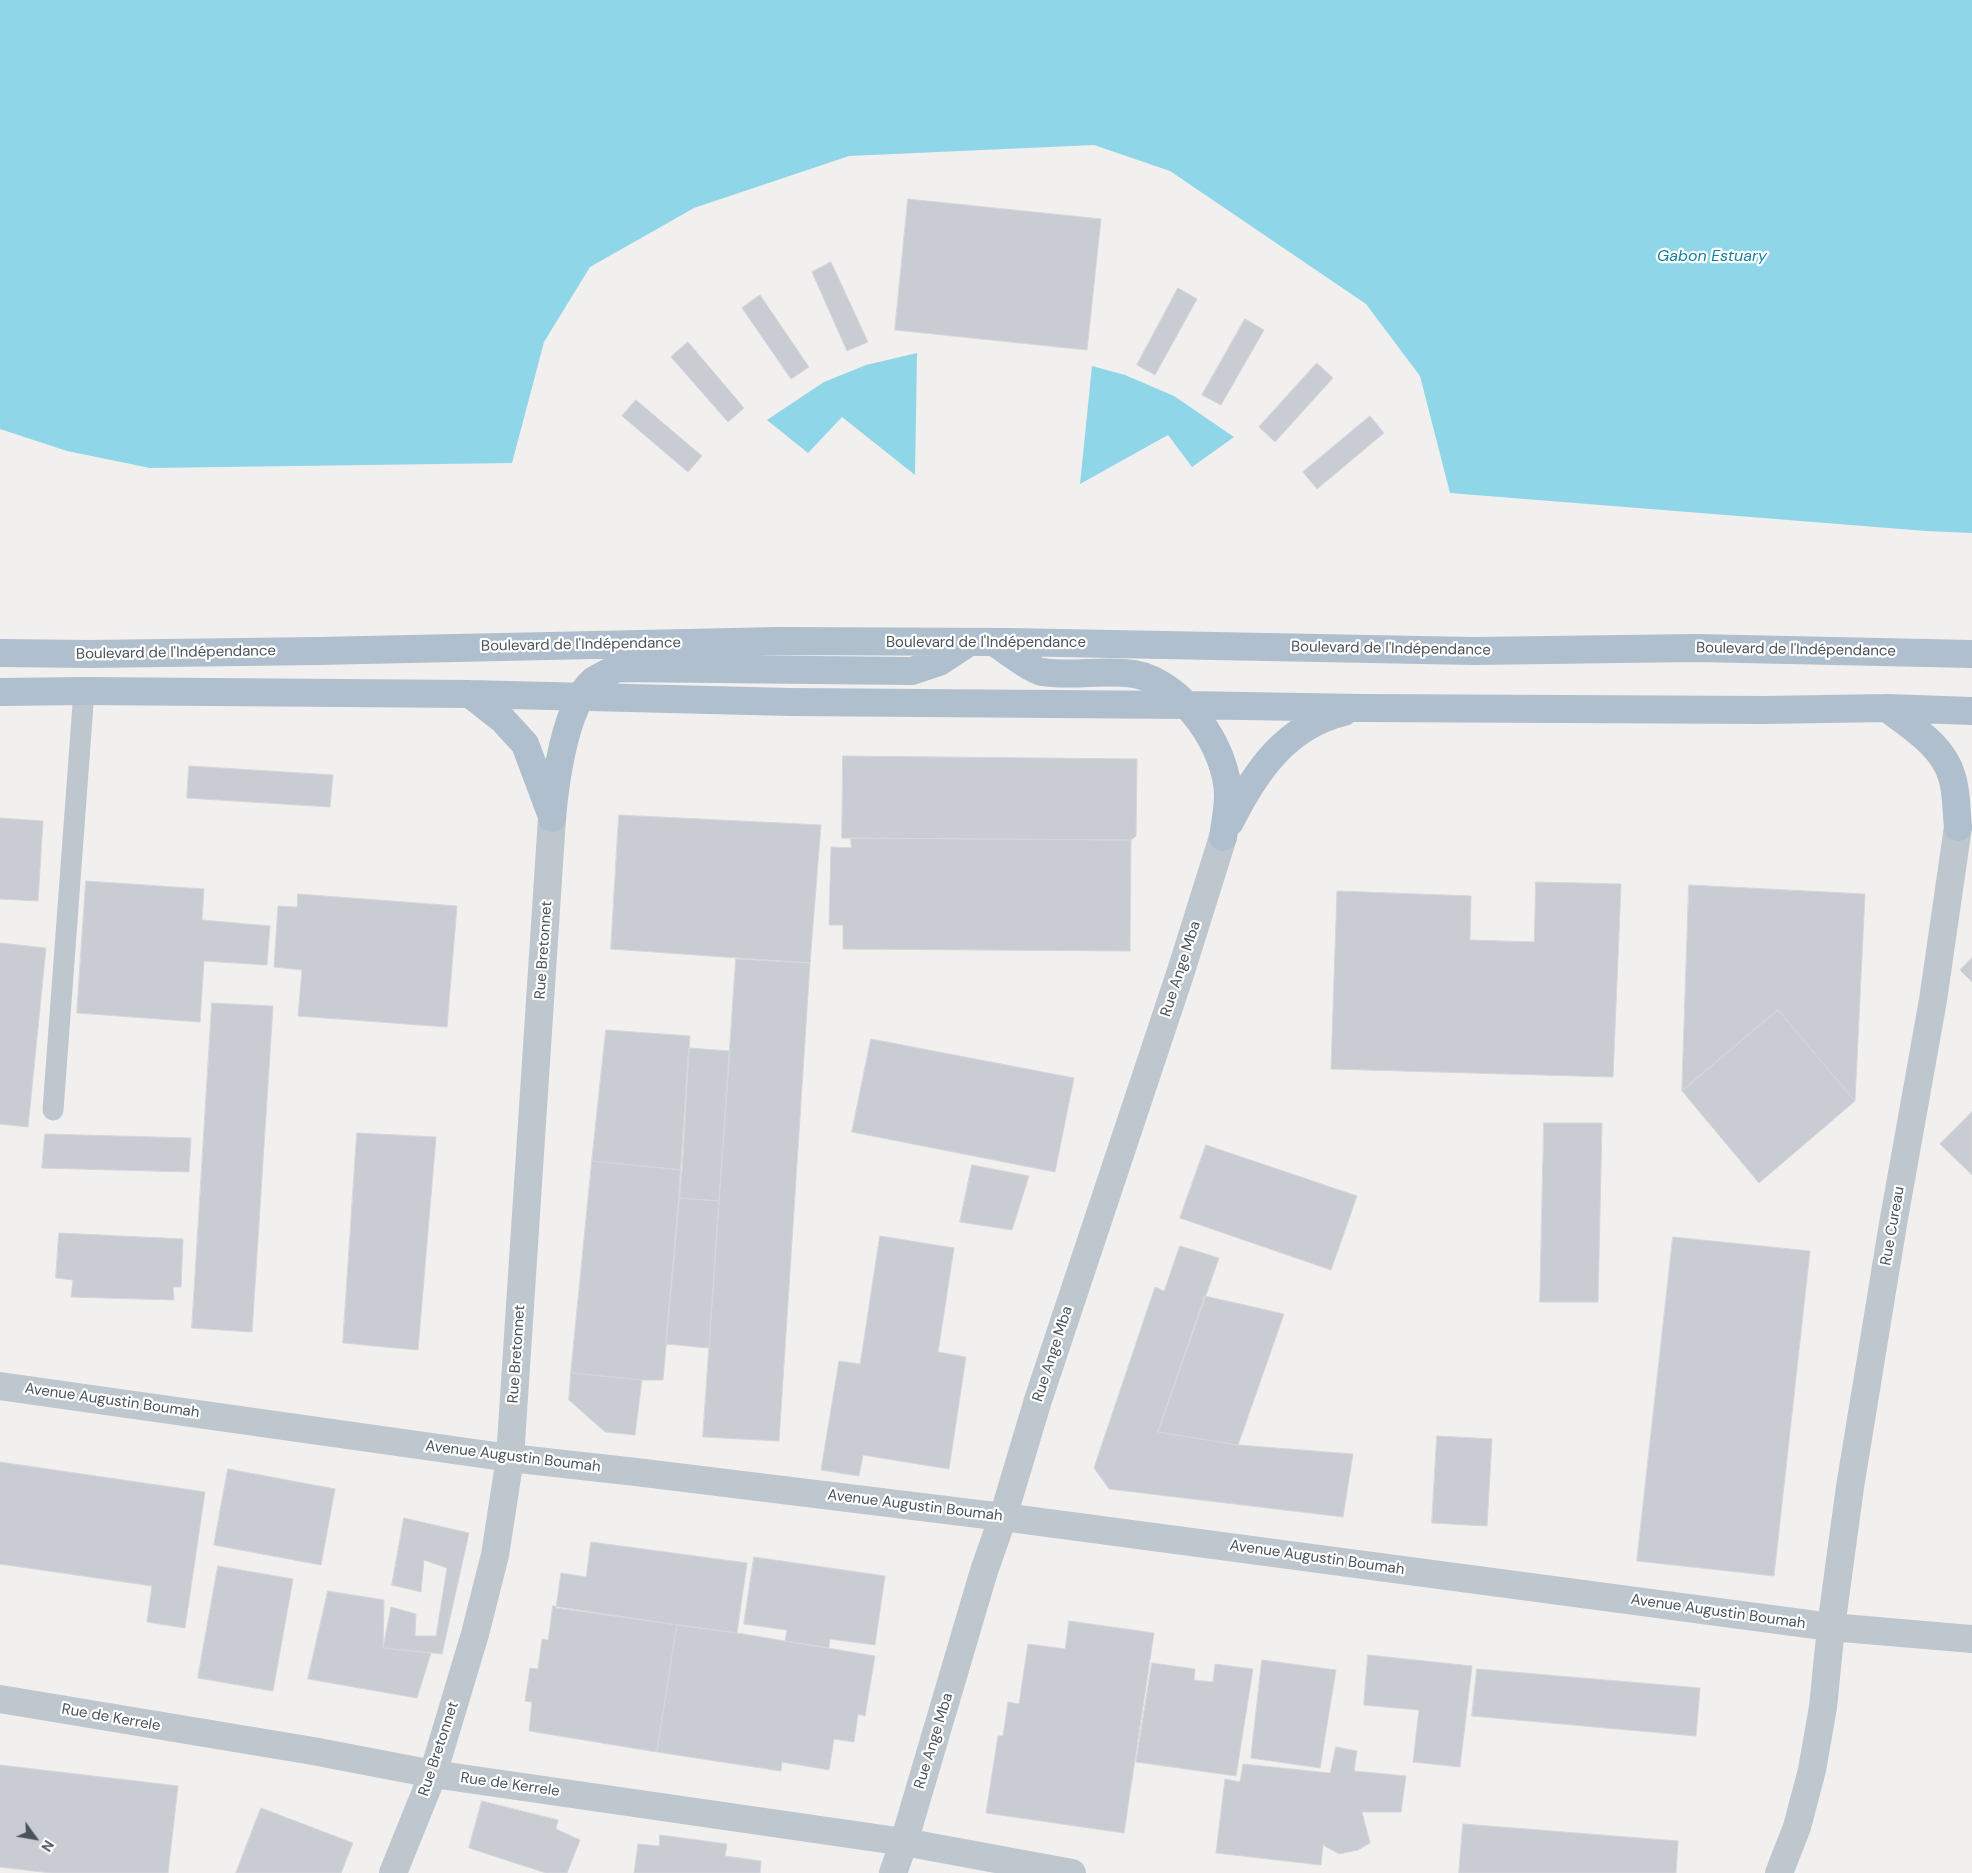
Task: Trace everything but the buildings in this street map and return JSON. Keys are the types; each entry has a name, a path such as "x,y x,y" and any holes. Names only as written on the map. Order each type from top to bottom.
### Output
{"main road":[{"name":"Boulevard de l'Indépendance","path":"0,653 90,654 318,651 778,641 1473,651 1696,648 1972,654"},
{"path":"552,818 555,783 563,745 581,697 594,681 617,668 912,672 981,643 1040,672 1134,674 1164,685 1203,726 1216,746 1224,769 1228,795 1223,837"},
{"path":"0,692 470,694 780,701 1361,708 1764,710 1887,708 1972,711"},
{"path":"470,694 503,720 525,744 552,818"},
{"path":"1223,837 1243,795 1275,751 1301,730 1335,714 1361,708"},
{"path":"1887,708 1934,745 1945,758 1953,778 1958,827"},
{"path":"1958,827 1972,781"}],"street":[{"name":"Rue Bretonnet","path":"394,1873 433,1774 475,1634 500,1528 510,1458 552,818"},
{"name":"Rue Cureau","path":"1779,1873 1797,1827 1812,1770 1823,1707 1831,1626 1850,1487 1893,1224 1933,1000 1958,827"},
{"name":"Rue Ange Mba","path":"893,1873 904,1842 984,1571 1003,1517 1038,1400 1178,980 1223,837"},
{"name":"Avenue Augustin Boumah","path":"0,1386 510,1458 1003,1517 1831,1626 1972,1639"},
{"name":"Rue de Kerrele","path":"0,1699 313,1751 433,1774 904,1842 1072,1873"}],"lane":[{"path":"53,1110 84,691"}],"water":[{"name":"Gabon Estuary","path":"0,0 1972,0 1972,533 1926,531 1450,493 1420,376 1366,304 1170,171 1094,145 849,156 694,208 590,267 544,342 512,463 150,468 67,451 0,429"},
{"path":"917,353 915,475 842,417 808,453 767,420 824,382 866,365"},
{"path":"1092,366 1125,375 1174,396 1234,437 1192,467 1168,435 1080,484"}]}
